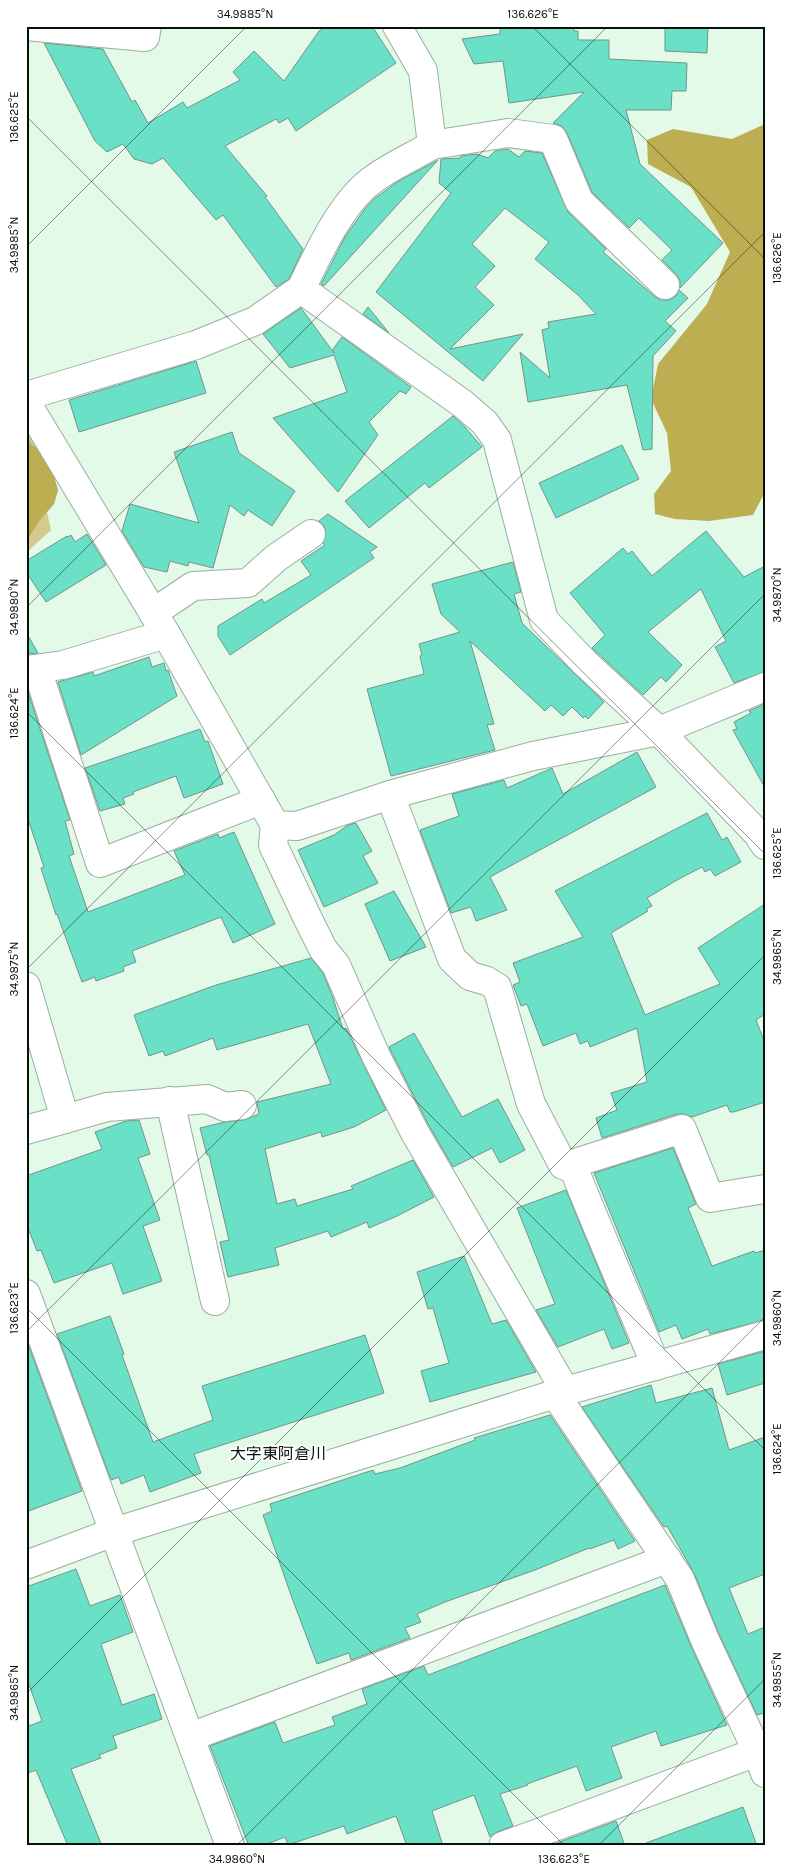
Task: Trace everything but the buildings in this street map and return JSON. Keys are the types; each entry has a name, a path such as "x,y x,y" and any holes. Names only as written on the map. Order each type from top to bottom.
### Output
{"street":[{"path":"26,26 145,37 147,26"},
{"path":"397,26 423,71 432,145"},
{"path":"26,396 196,345 255,321 301,289 327,237 349,204 374,178 432,145 508,133 553,139 579,201 666,285"},
{"path":"301,289 463,404 485,423 497,440 544,620 585,663 659,731 757,832 765,845"},
{"path":"26,402 160,623 275,825 273,845 323,949 336,965 376,1056 414,1130 561,1393 680,1579 705,1640 762,1758 503,1846"},
{"path":"261,800 100,862 32,670 63,665 160,623 193,586 248,583 276,558 311,534"},
{"path":"275,825 297,826 390,795 532,756 659,731 765,687"},
{"path":"390,795 452,960 470,976 487,981 497,987 531,1104 564,1165 574,1169 604,1245 624,1287 656,1366"},
{"path":"26,986 65,1119"},
{"path":"26,1130 107,1106 206,1099 225,1107 242,1105"},
{"path":"170,1101 215,1301"},
{"path":"574,1169 578,1162 682,1129 710,1198 765,1189"},
{"path":"26,1294 230,1846"},
{"path":"26,1565 114,1532 561,1393 765,1335"},
{"path":"190,1738 667,1559"}],"shaded area":[{"path":"765,124 765,492 753,515 709,521 675,519 655,514 654,494 671,471 667,433 651,399 658,364 707,304 730,252 691,187 648,164 647,140 673,129 732,139"},
{"path":"26,421 47,453 58,490 54,504 47,512 51,530 26,553"},
{"path":"26,438 33,446 47,453 58,490 54,504 40,520 26,542"}],"district":[{"name":"大字東阿倉川","path":"278,1453"}]}
